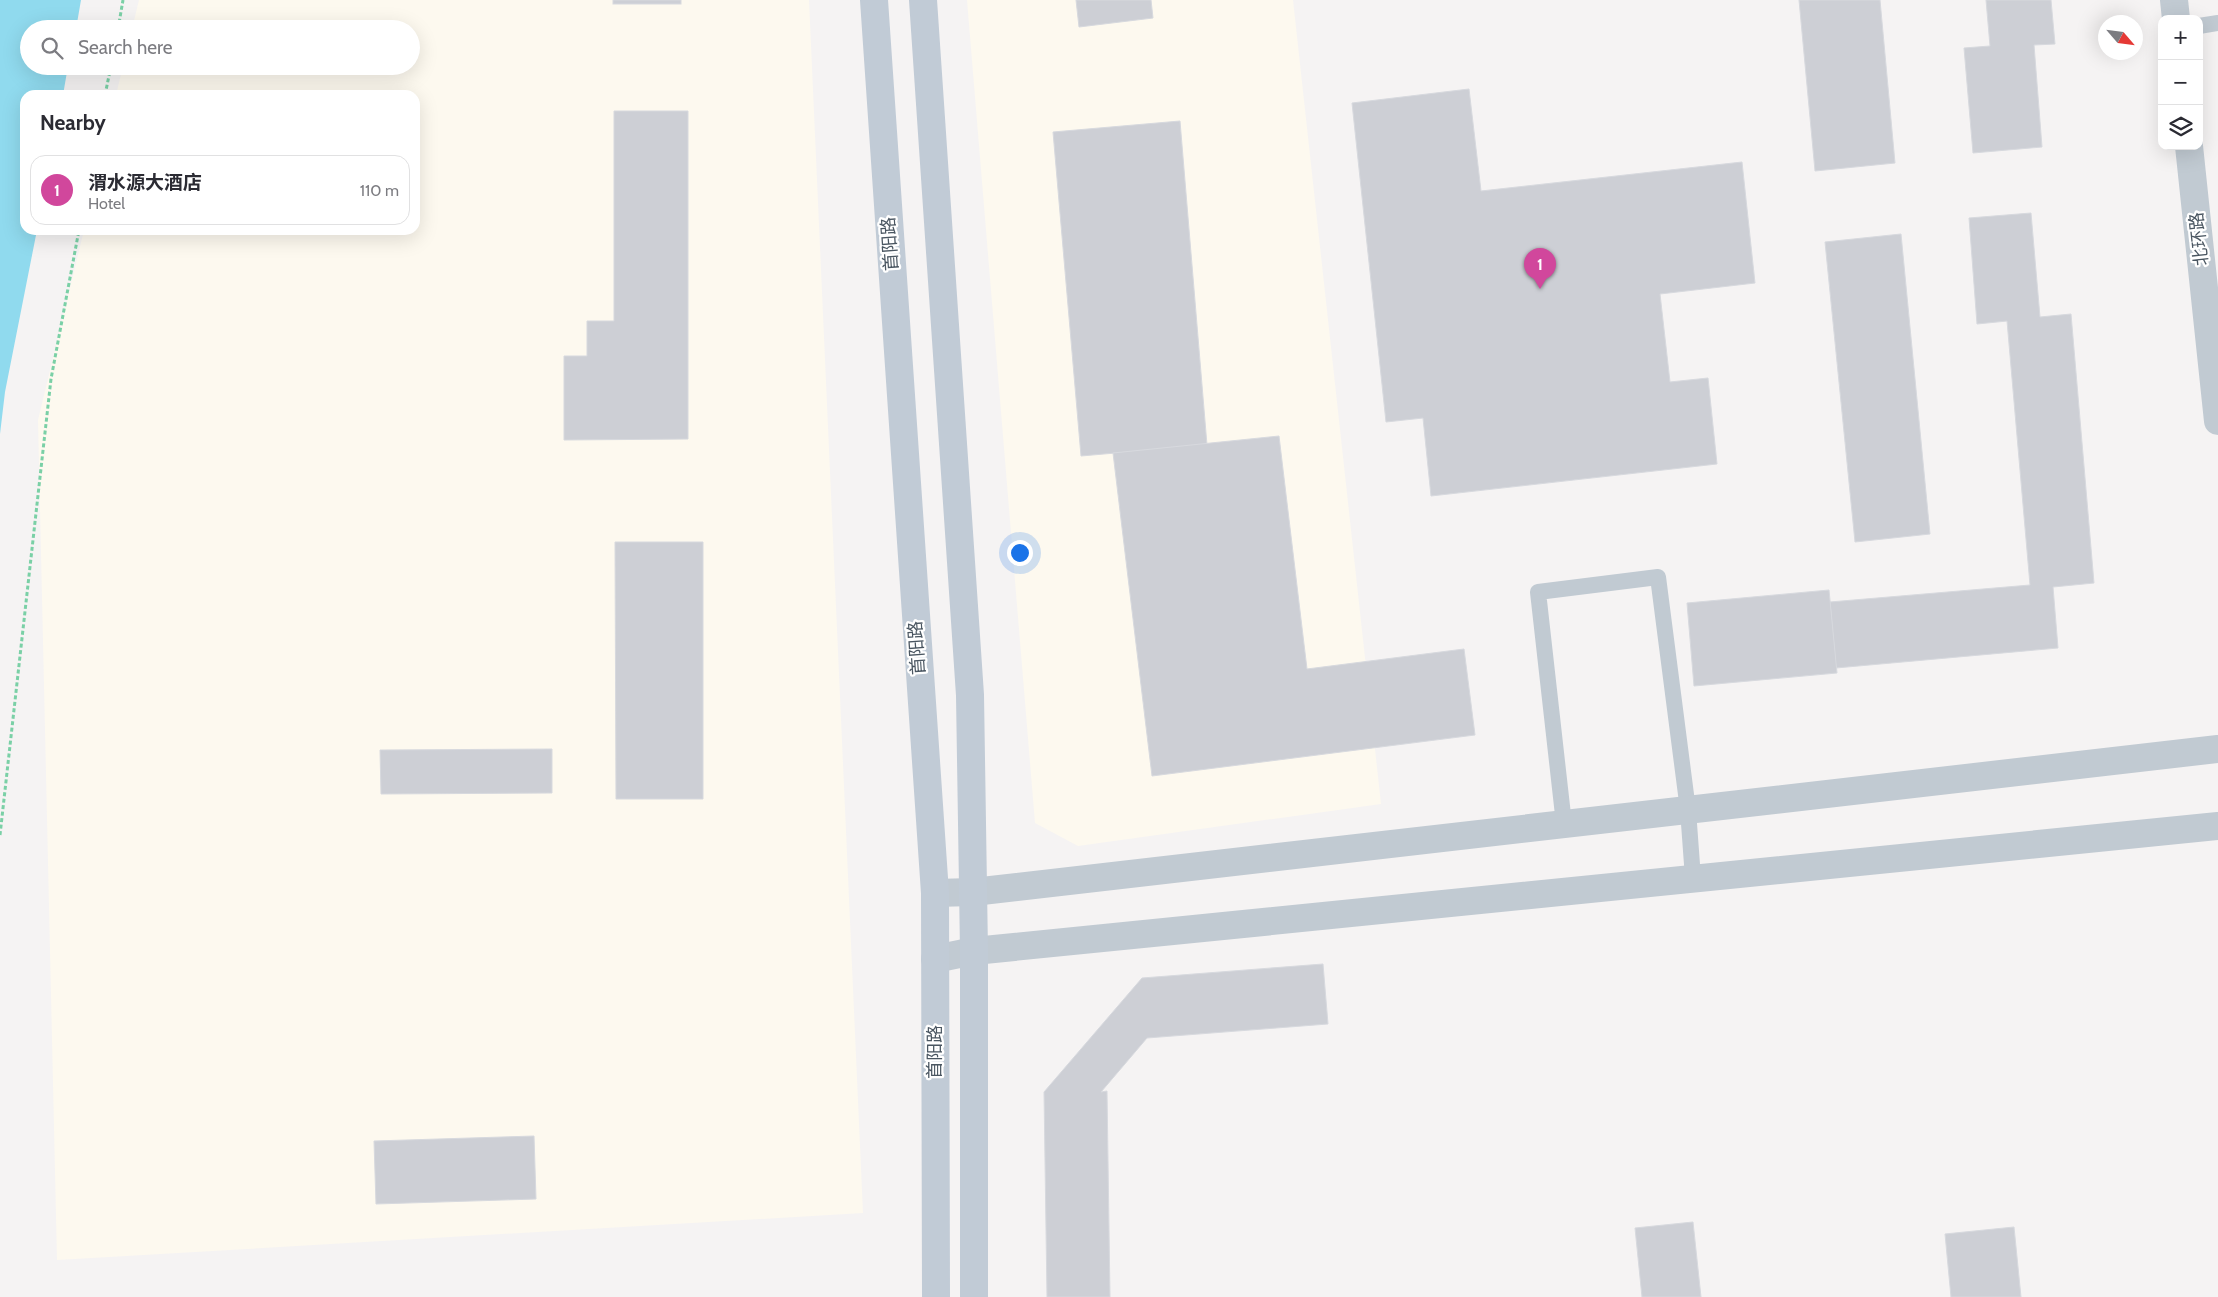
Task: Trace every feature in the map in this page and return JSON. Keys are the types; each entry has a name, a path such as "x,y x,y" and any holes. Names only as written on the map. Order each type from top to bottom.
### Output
{"main road":[{"name":"首阳路","path":"874,0 935,893 936,1297"},
{"path":"923,0 970,695 974,951 974,1297"}],"street":[{"path":"2174,0 2176,15"},
{"name":"北环路","path":"2189,150 2218,421"},
{"path":"935,893 973,892 2218,749"},
{"path":"935,959 974,951 2218,826"}],"lane":[{"path":"2203,25 2218,23"},
{"path":"1564,824 1538,592 1658,577 1688,810 1693,878"}],"path":[{"path":"120,20 123,0"},
{"path":"106,90 109,75"},
{"path":"0,835 51,379 79,235"}],"shaded area":[{"path":"139,0 809,0 863,1213 57,1260 38,420 83,235 420,235 420,90 117,90 121,75 420,75 420,20 134,20"},
{"path":"967,0 1293,0 1381,804 1078,846 1035,823"}],"water":[{"path":"0,0 81,0 78,20 20,20 20,75 66,75 64,90 20,90 20,235 36,235 5,392 0,434"}],"building":[{"path":"613,0 681,0 681,4 613,4"},
{"path":"1076,0 1151,0 1153,18 1079,27"},
{"path":"1799,0 1880,0 1895,163 1815,171"},
{"path":"1986,0 2051,0 2055,44 2034,45 2042,147 1973,153 1964,48 1990,46"},
{"path":"1469,89 1481,191 1742,162 1755,283 1660,294 1670,382 1708,378 1717,464 1431,496 1423,418 1386,422 1352,103"},
{"path":"614,111 688,111 688,439 564,440 564,356 587,356 587,321 614,321"},
{"path":"1180,121 1207,445 1081,456 1053,132"},
{"path":"2031,213 2040,317 2071,314 2094,583 2053,587 2058,648 1836,668 1830,602 2030,585 2007,321 1977,324 1969,218"},
{"path":"1901,234 1930,534 1855,542 1825,242"},
{"path":"1279,436 1307,669 1464,649 1475,735 1152,776 1113,453"},
{"path":"615,542 703,542 703,799 616,799"},
{"path":"1829,590 1837,673 1694,686 1687,603"},
{"path":"552,749 552,793 381,794 380,750"},
{"path":"1323,964 1328,1024 1147,1038 1101,1092 1107,1091 1110,1297 1047,1297 1044,1092 1142,978"},
{"path":"534,1136 536,1199 376,1204 374,1141"},
{"path":"1693,1222 1701,1297 1642,1297 1635,1228"},
{"path":"2014,1227 2021,1297 1951,1297 1945,1234"}],"place":[{"name":"渭水源大酒店","path":"1540,289"}]}
